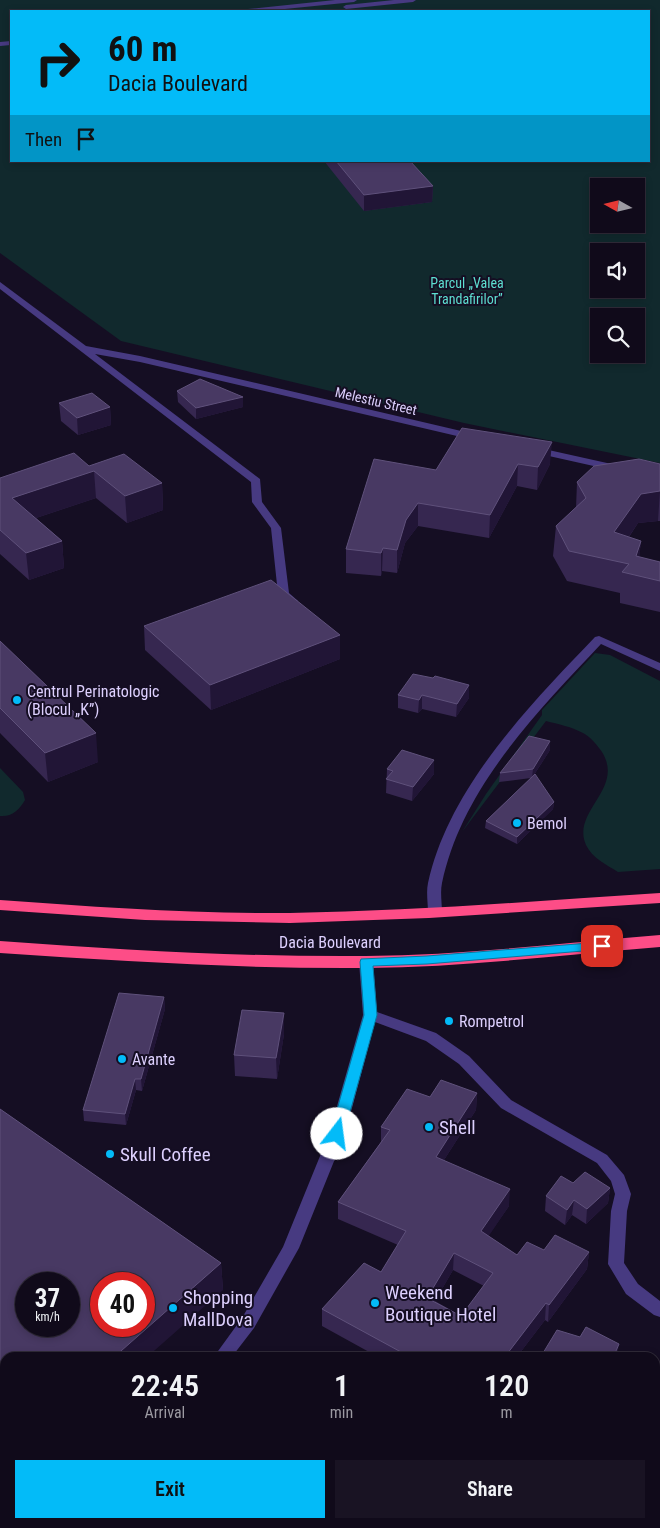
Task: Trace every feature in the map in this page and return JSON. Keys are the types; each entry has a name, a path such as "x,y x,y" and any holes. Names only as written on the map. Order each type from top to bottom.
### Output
{"highway":[{"name":"Dacia Boulevard","path":"0,905 175,916 289,918 435,913 659,898"},
{"name":"Dacia Boulevard","path":"0,947 131,956 366,962 427,960 660,941"}],"street":[{"path":"258,10 354,0"},
{"path":"316,10 369,2 413,0"},
{"name":"Melestiu Street","path":"0,285 256,481 257,502 276,528 284,594 297,605"},
{"name":"Melestiu Street","path":"86,349 140,359 488,440"},
{"path":"527,448 627,470"},
{"path":"435,913 434,884 459,817 489,766 561,679 599,639 660,667"},
{"path":"226,1352 248,1323 291,1248 337,1134 370,1015 366,962"},
{"path":"370,1015 431,1037 464,1060 506,1104 602,1159 618,1179 623,1194 619,1211 616,1264 632,1290 660,1310"}],"green space":[{"name":"Parcul „Valea Trandafirilor”","path":"0,0 660,0 660,463 464,423 121,341 0,253"},
{"path":"595,653 610,655 660,681 660,869 618,872 592,854 586,845 583,833 585,821 603,789 607,777 607,765 602,752 594,741 586,735 570,727 546,721 462,832 486,794 542,715 542,710"},
{"path":"0,768 23,792 25,800 15,812 4,816 0,816"}],"building":[{"path":"337,162 411,162 433,186 364,195"},
{"path":"200,379 243,397 196,408 177,391"},
{"path":"92,393 110,407 77,418 59,403"},
{"path":"462,428 552,442 538,467 518,464 490,515 418,503 406,520 397,550 383,548 381,553 346,549 374,459 436,470"},
{"path":"74,453 89,466 124,454 162,483 125,496 94,471 12,498 62,541 26,553 0,530 0,478"},
{"path":"639,459 660,464 660,491 641,494 614,532 641,541 636,556 660,562 660,581 622,572 629,564 569,551 556,526 586,498 577,482 594,466"},
{"path":"271,580 340,635 210,685 144,626"},
{"path":"0,641 96,733 45,753 0,708"},
{"path":"413,674 433,678 435,676 469,685 457,704 422,695 419,700 398,695"},
{"path":"529,736 550,741 533,769 500,773"},
{"path":"402,750 434,760 413,787 386,779 393,771 387,769"},
{"path":"535,774 554,802 517,837 486,821"},
{"path":"119,993 164,997 141,1079 135,1079 125,1114 83,1110"},
{"path":"242,1010 284,1013 276,1058 234,1055"},
{"path":"441,1080 477,1093 436,1157 510,1189 481,1231 517,1255 527,1242 544,1250 555,1235 589,1252 549,1305 546,1303 509,1352 401,1352 322,1309 364,1263 381,1272 406,1231 338,1202 390,1130 381,1127 407,1089 430,1097","holes":["454,1253 493,1273 461,1316 427,1298"]},
{"name":"Shopping MallDova","path":"0,1109 221,1263 155,1321 155,1272 90,1272 90,1337 137,1337 120,1352 0,1352"},
{"path":"585,1172 610,1188 587,1209 574,1200 567,1210 546,1196 561,1176 573,1183"},
{"path":"586,1327 619,1344 616,1352 544,1352 557,1330 580,1337"}],"place":[{"name":"Centrul Perinatologic (Blocul „K”)","path":"17,700"},
{"name":"Bemol","path":"517,823"},
{"name":"Rompetrol","path":"449,1021"},
{"name":"Avante","path":"122,1059"},
{"name":"Shell","path":"429,1127"},
{"name":"Skull Coffee","path":"110,1154"},
{"name":"Weekend Boutique Hotel","path":"375,1303"},
{"name":"Shopping MallDova","path":"173,1308"}],"route":[{"path":"337,1134 370,1015 366,962 427,960 602,946"}]}
